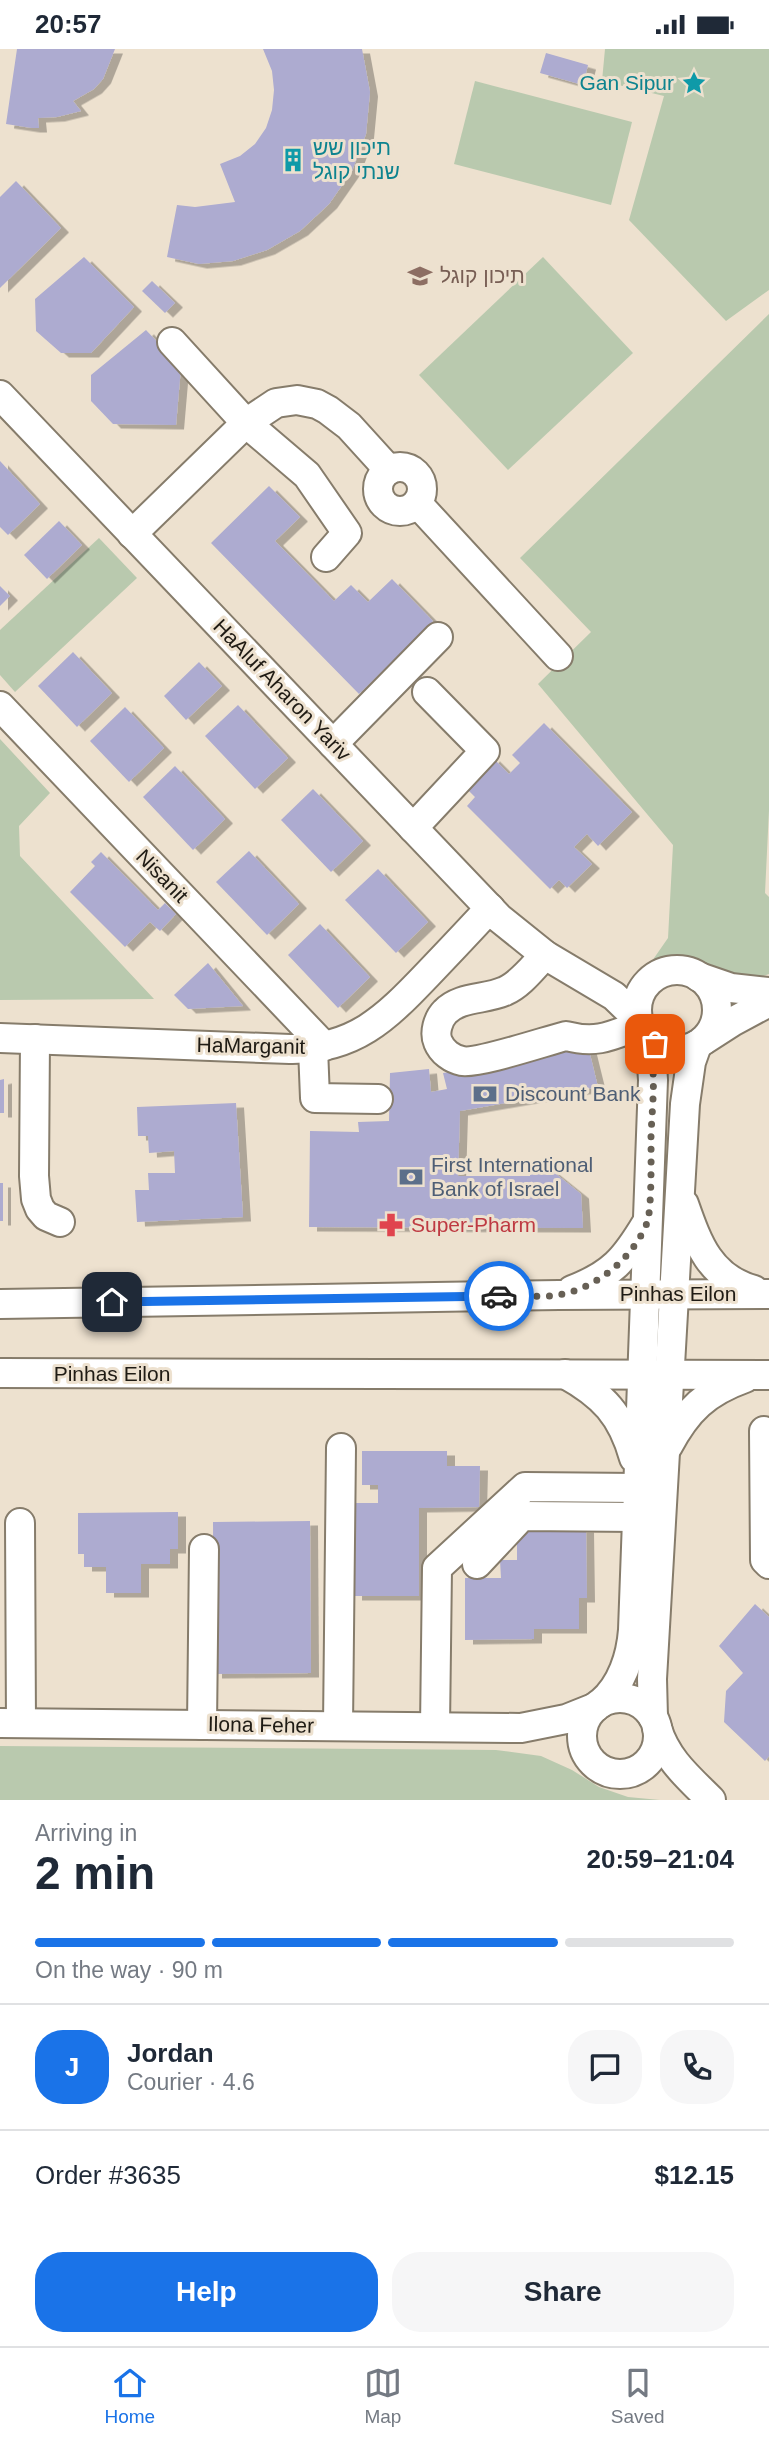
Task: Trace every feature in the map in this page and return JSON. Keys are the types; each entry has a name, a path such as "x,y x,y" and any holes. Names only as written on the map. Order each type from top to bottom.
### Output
{"street":[{"path":"172,342 246,423 307,475 347,533 326,557"},
{"name":"HaAluf Aharon Yariv","path":"0,395 490,908 520,937 545,955 614,996 641,1026"},
{"path":"132,534 246,423 276,403 297,400 317,404 349,426 389,470 406,467 418,475 422,488 417,503 558,656"},
{"path":"333,744 438,637"},
{"path":"413,828 485,751 427,692"},
{"name":"Nisanit","path":"0,706 318,1047"},
{"name":"HaMarganit","path":"0,1038 318,1047 355,1036 384,1019 490,908"},
{"path":"545,955 516,984 505,991 463,1002 443,1013 436,1035 444,1052 453,1058 471,1061 566,1036 604,1039 641,1026"},
{"path":"699,977 711,990 717,1008 713,1027 699,1043 691,1062 685,1104 652,1679 658,1741 649,1762 634,1772 622,1775 610,1773 591,1761 585,1750 583,1732 586,1720 608,1697 620,1679 632,1639 653,1080 651,1050 641,1026 637,1006 647,983 668,971 681,970 731,988 769,992"},
{"name":"HaAluf Aharon Yariv","path":"575,971 614,980 657,976"},
{"path":"641,1026 660,1047 685,1049 769,1002"},
{"path":"35,1039 36,1199 46,1216 60,1222"},
{"path":"318,1047 315,1098 377,1099"},
{"path":"680,1192 702,1250 713,1265 725,1278 768,1294"},
{"path":"559,1295 607,1273 628,1253 648,1221"},
{"name":"Pinhas Eilon","path":"0,1304 768,1294"},
{"name":"Pinhas Eilon","path":"0,1373 762,1375"},
{"path":"565,1374 590,1388 608,1405 623,1428 638,1481"},
{"path":"665,1451 680,1423 693,1407 729,1384 762,1375"},
{"path":"764,1431 765,1560 769,1564"},
{"path":"338,1726 341,1448"},
{"path":"435,1727 437,1568 525,1487 638,1481"},
{"path":"477,1564 522,1517 637,1517"},
{"path":"10,1723 20,1523"},
{"path":"202,1725 204,1549"},
{"path":"599,1705 612,1699 631,1699 641,1704 655,1723 669,1756 704,1793"},
{"name":"Ilona Feher","path":"10,1723 522,1728 566,1719 599,1705"},
{"name":"Ilona Feher","path":"522,1728 565,1742 591,1761"},
{"path":"634,1772 664,1775 704,1793"}],"green space":[{"path":"605,49 769,49 769,290 726,321 629,220 664,96 602,81"},
{"path":"475,81 632,122 611,205 454,164"},
{"path":"543,257 633,353 508,470 419,375"},
{"path":"769,314 769,810 765,893 769,897 769,974 751,977 695,960 676,958 652,961 668,938 673,845 538,684 591,632 520,558"},
{"path":"99,538 137,578 15,692 0,675 0,630"},
{"path":"0,739 50,793 19,826 20,856 154,999 0,1000"},
{"path":"0,1746 496,1750 541,1756 572,1770 599,1787 628,1797 660,1800 0,1800"}],"building":[{"path":"17,49 115,49 103,79 94,89 73,101 81,111 38,118 39,128 32,128 6,124"},
{"name":"תיכון שש שנתי קוגל","path":"263,49 362,49 370,92 366,134 352,171 329,204 300,231 267,250 233,261 199,264 167,257 177,205 195,207 235,202 220,164 240,156 255,144 266,128 272,110 274,90 272,71"},
{"path":"546,53 588,65 583,85 540,73"},
{"path":"16,181 61,228 0,288 0,197"},
{"path":"84,257 134,307 91,353 61,353 36,331 35,299"},
{"path":"152,281 175,303 165,313 142,291"},
{"path":"146,330 181,367 176,425 113,424 91,401 91,375"},
{"path":"0,461 40,504 8,535 0,527"},
{"path":"269,486 300,517 275,541 334,601 351,585 368,602 392,579 433,621 359,694 211,543"},
{"path":"59,521 82,545 47,579 24,555"},
{"path":"0,586 10,596 0,606"},
{"path":"73,652 112,693 77,727 38,686"},
{"path":"199,662 222,686 186,720 164,696"},
{"path":"238,705 288,758 255,789 205,736"},
{"path":"125,707 164,748 129,782 90,741"},
{"path":"544,723 632,812 598,846 587,834 574,847 592,864 567,888 559,880 550,889 467,806 475,797 464,786 492,757 509,774 520,763 512,755"},
{"path":"175,766 225,819 193,850 143,797"},
{"path":"313,789 363,841 331,872 281,820"},
{"path":"249,851 299,904 267,935 216,882"},
{"path":"101,852 158,910 165,903 176,914 160,931 150,922 125,947 70,892 95,866 91,862"},
{"path":"378,869 428,922 396,953 345,900"},
{"path":"320,924 370,977 338,1008 288,955"},
{"path":"208,963 243,1006 188,1009 174,995"},
{"path":"584,1030 598,1087 460,1111 458,1176 530,1176 531,1160 540,1161 581,1194 583,1228 309,1227 310,1131 359,1132 358,1122 389,1121 390,1073 429,1069 431,1092 447,1089 443,1073 471,1069"},
{"path":"4,1079 4,1113 0,1113 0,1080"},
{"path":"236,1103 243,1217 137,1222 135,1190 149,1190 148,1173 175,1173 174,1151 149,1153 148,1136 138,1136 137,1107"},
{"path":"0,1183 3,1183 3,1221 0,1221"},
{"path":"362,1451 447,1451 447,1466 480,1466 479,1507 419,1508 419,1596 354,1596 355,1503 378,1503 378,1485 362,1485"},
{"path":"178,1512 178,1549 170,1549 170,1564 141,1564 141,1593 106,1593 106,1567 84,1567 84,1554 78,1554 78,1513"},
{"path":"310,1521 311,1673 214,1674 213,1522"},
{"path":"517,1528 586,1528 587,1598 579,1598 579,1629 534,1629 534,1639 465,1640 465,1578 501,1578 500,1560 517,1560"},
{"path":"755,1604 769,1617 769,1756 765,1761 724,1722 726,1691 743,1673 719,1646"}],"way so far":[{"path":"499,1296 559,1295 588,1284 607,1273 628,1253 648,1221 653,1062 646,1036 655,1044"}],"place":[{"name":"Gan Sipur","path":"694,83"},
{"name":"תיכון שש שנתי קוגל","path":"293,160"},
{"name":"תיכון קוגל","path":"420,276"},
{"name":"Discount Bank","path":"485,1094"},
{"name":"First International Bank of Israel","path":"411,1177"},
{"name":"Super-Pharm","path":"391,1225"}],"route":[{"path":"112,1302 499,1296"}]}
